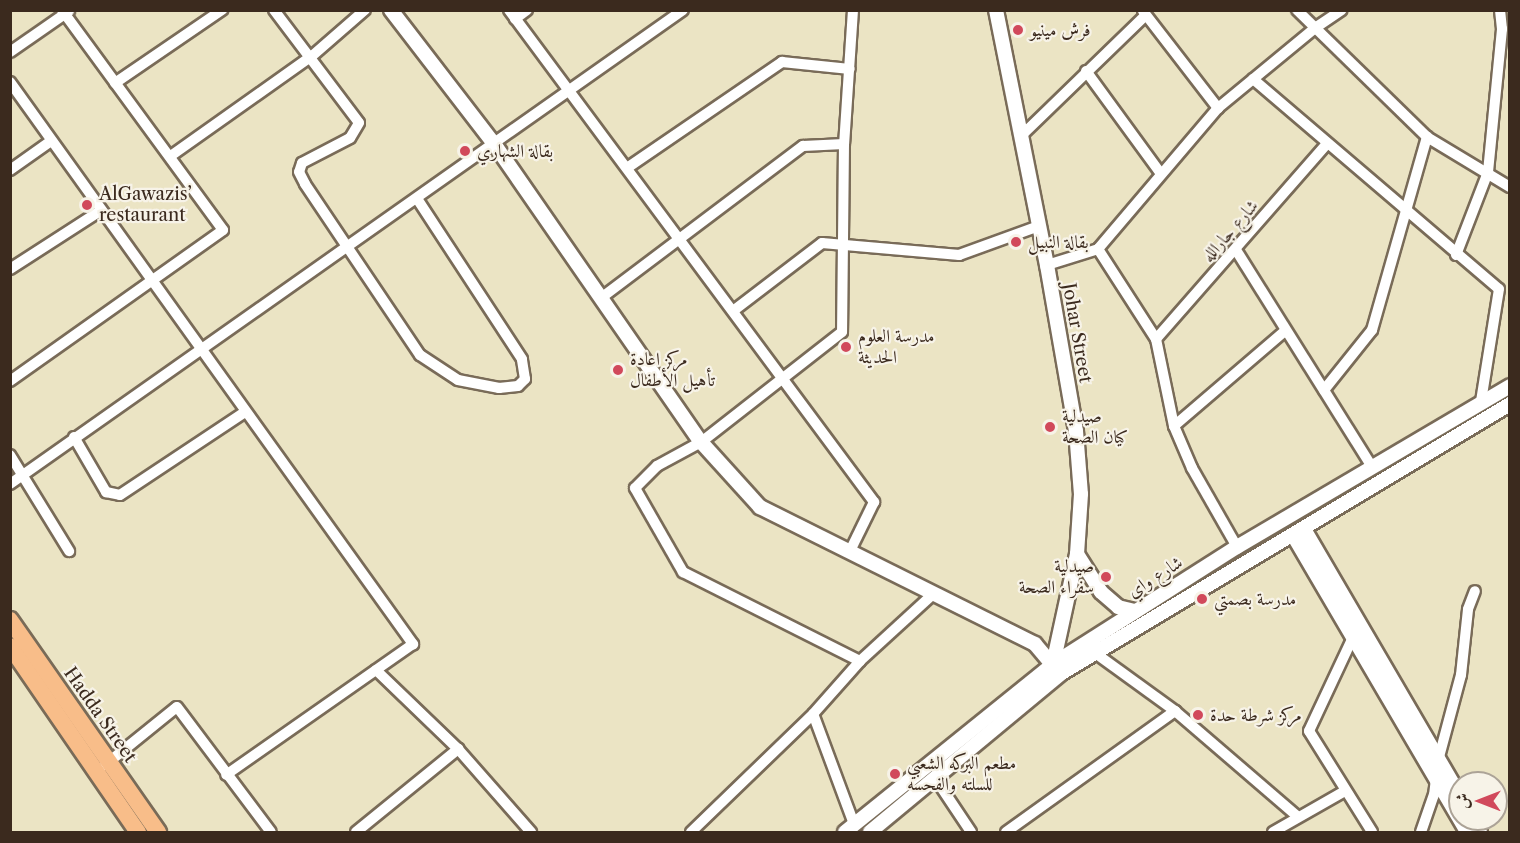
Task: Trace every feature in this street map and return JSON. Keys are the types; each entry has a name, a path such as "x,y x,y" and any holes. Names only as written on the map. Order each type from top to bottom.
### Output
{"main road":[{"name":"Hadda Street","path":"11,622 102,767 138,832"},
{"name":"Hadda Street","path":"10,646 102,767 158,832"}],"street":[{"path":"115,83 222,10"},
{"path":"274,10 312,56 359,123 350,138 302,163 299,172 348,250 420,355 436,369 458,380 499,388 518,386 525,379 522,358 418,200"},
{"path":"172,155 312,56 365,10"},
{"path":"391,10 495,145 701,442 760,507 1035,644 1057,669"},
{"path":"527,10 512,15 782,376 794,399 874,502 850,551"},
{"path":"10,484 74,437 201,352 570,94 683,10"},
{"path":"853,10 844,144 842,332 782,376 701,442 657,466 635,488 683,572 860,661"},
{"name":"Johar Street","path":"996,10 1047,265 1076,431 1081,494 1077,554 1057,669"},
{"path":"1297,10 1427,137 1488,172 1509,187"},
{"path":"1047,265 1098,249 1218,108 1315,28 1342,10"},
{"path":"1456,255 1488,172 1502,29 1500,10"},
{"path":"10,52 65,12 115,83 172,155 223,230 10,381"},
{"path":"1020,137 1144,13 1218,108"},
{"path":"627,168 782,62 850,69"},
{"path":"1086,71 1161,174"},
{"path":"1253,79 1327,144 1407,207 1456,255 1499,289 1481,402"},
{"path":"10,82 100,211 154,281 201,352 413,644 226,775"},
{"path":"1323,390 1372,330 1427,137"},
{"path":"10,170 51,141"},
{"path":"601,298 803,146 844,144"},
{"name":"شارع جارالله","path":"1156,339 1327,144"},
{"path":"10,269 100,211"},
{"path":"733,311 812,248 822,243 959,255 1039,226"},
{"path":"1098,249 1156,339 1174,426 1192,468 1238,547"},
{"path":"1236,250 1372,467"},
{"path":"1174,426 1285,331"},
{"name":"شارع واي","path":"850,828 1134,611 1509,386"},
{"name":"شارع واي","path":"870,832 935,778 1057,669 1095,653 1509,404"},
{"path":"74,437 106,492 120,495 245,412"},
{"path":"1423,437 1431,451"},
{"path":"10,455 25,474 69,551"},
{"path":"1299,532 1354,635 1467,832"},
{"path":"1299,532 1448,774"},
{"path":"1077,554 1101,592 1118,607 1134,611"},
{"path":"1421,832 1434,795 1439,758 1461,675 1468,609 1475,591"},
{"path":"691,832 813,714 860,661 933,594"},
{"path":"1354,635 1309,731 1372,832"},
{"path":"1095,653 1175,711 1297,816"},
{"path":"376,670 458,749 531,832"},
{"path":"102,767 177,708 271,832"},
{"path":"1006,832 1175,711"},
{"path":"813,714 850,828"},
{"path":"356,832 458,749"},
{"path":"935,778 971,832"},
{"path":"1273,832 1297,816 1345,791"}],"place":[{"name":"فرش مينيو","path":"1018,30"},
{"name":"بقالة الشهاري","path":"465,151"},
{"name":"AlGawazis’ restaurant","path":"87,205"},
{"name":"بقالة النبيل","path":"1016,242"},
{"name":"مدرسة العلوم الحديثة","path":"846,347"},
{"name":"مركز اعادة تأهيل الأطفال","path":"618,370"},
{"name":"صيدلية كيان الصحة","path":"1050,427"},
{"name":"صيدلية سفراء الصحة","path":"1106,577"},
{"name":"مدرسة بصمتي","path":"1202,599"},
{"name":"مركز شرطة حدة","path":"1198,715"},
{"name":"مطعم البركه الشعبي للسلته والفحسه","path":"895,774"}]}
